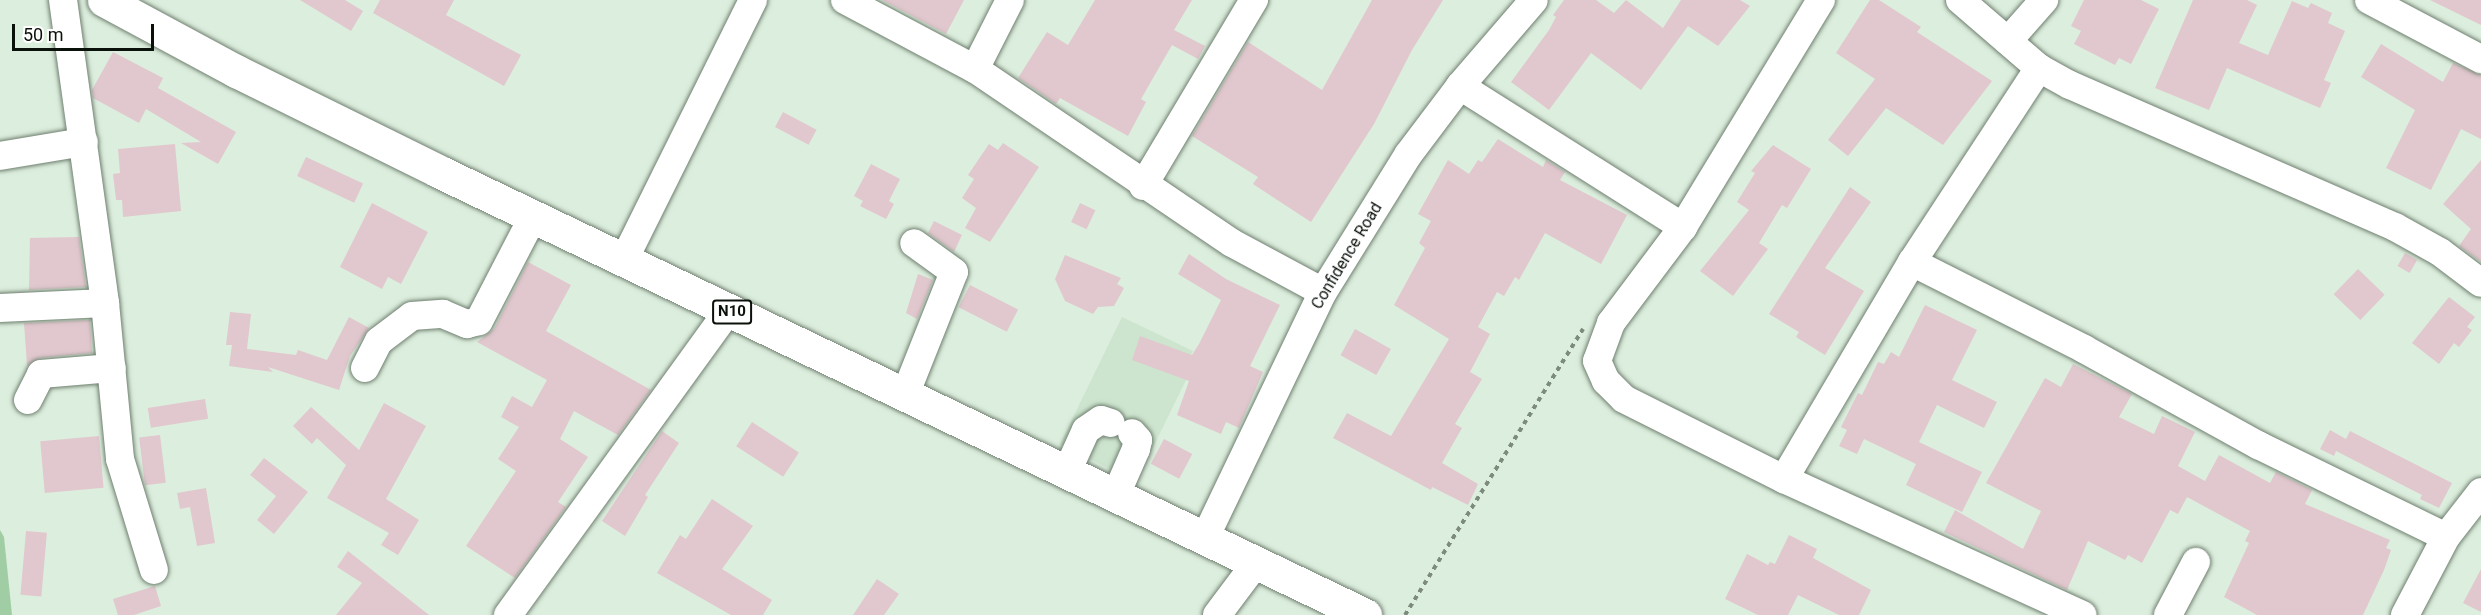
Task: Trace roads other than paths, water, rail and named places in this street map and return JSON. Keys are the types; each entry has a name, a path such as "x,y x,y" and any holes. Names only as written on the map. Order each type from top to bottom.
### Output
{"main road":[{"name":"N10","path":"104,0 138,9 533,217 1066,474 1365,615"}],"street":[{"path":"63,0 105,303 120,459 153,570"},
{"path":"624,260 753,0"},
{"path":"845,0 975,69 1143,186 1232,243 1323,292"},
{"path":"975,69 1010,0"},
{"path":"1143,186 1254,0"},
{"name":"Confidence Road","path":"1204,540 1323,292 1408,155 1460,86 1534,0"},
{"path":"1821,0 1683,227 1611,323 1596,361 1606,381 1624,399 1784,478 2083,615"},
{"path":"1960,0 2039,68 2141,118 2395,227 2440,252 2481,283"},
{"path":"2007,41 2044,0"},
{"path":"2369,0 2481,58"},
{"path":"1784,478 1912,262 2039,68"},
{"path":"1460,86 1683,227"},
{"path":"0,156 84,142"},
{"path":"365,368 379,341 412,315 442,314 467,324 479,321 533,217"},
{"path":"905,395 954,272 914,243"},
{"path":"1912,262 2084,349 2258,445 2446,537"},
{"path":"0,308 105,303"},
{"path":"508,615 729,310"},
{"path":"28,400 40,374 112,368"},
{"path":"1066,474 1086,430 1101,420 1122,428 1138,440 1115,497"},
{"path":"2405,615 2446,537 2481,492"},
{"path":"2168,615 2196,562"},
{"path":"1217,615 1256,563"}]}
